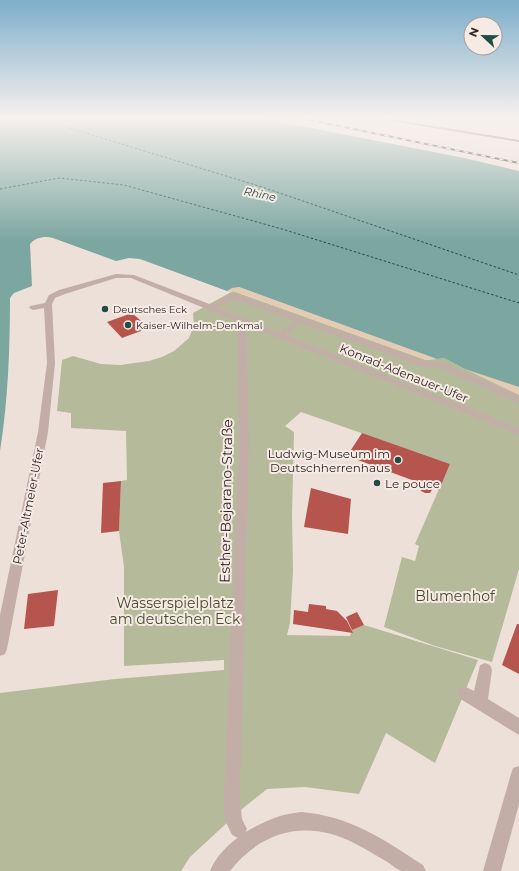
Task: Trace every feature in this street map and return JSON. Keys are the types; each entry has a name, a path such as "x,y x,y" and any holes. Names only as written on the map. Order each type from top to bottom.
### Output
{"street":[{"path":"134,277 141,273"},
{"path":"33,308 48,305 52,297 62,292 116,276 134,277 217,310"},
{"name":"Konrad-Adenauer-Ufer","path":"519,400 438,364 427,366 233,296 217,310 519,432"},
{"name":"Peter-Altmeier-Ufer","path":"0,649 43,432 51,363 48,305"},
{"name":"Esther-Bejarano-Straße","path":"242,320 244,442 232,799 234,820 242,835"},
{"path":"280,335 299,320"},
{"path":"480,702 485,670"},
{"path":"464,693 519,726"},
{"path":"492,871 519,774"},
{"path":"219,871 238,848 242,835 273,826 307,820 327,822 348,829 367,839 417,871"}],"green space":[{"path":"233,291 426,360 444,358 465,369 519,387 519,569 492,662 435,646 384,627 402,557 415,561 419,546 415,544 450,464 301,412 285,426 294,432 292,515 293,571 290,623 287,635 350,636 352,630 364,625 478,660 435,763 386,733 359,794 305,787 267,789 242,809 190,857 181,871 0,871 0,693 115,679 224,670 224,660 124,666 124,567 119,531 121,481 127,480 126,431 71,428 71,413 57,411 62,360 73,356 101,364 120,365 149,361 162,357 174,351 189,338 194,325 193,313"}],"sand":[{"path":"238,287 437,359 426,360 233,291 227,291"},
{"path":"465,369 519,387 519,395"}],"water":[{"name":"Rhine","path":"0,160 471,160 519,171 519,387 465,369 444,358 437,359 239,287 232,288 227,291 140,259 129,258 116,261 53,238 44,237 38,238 30,244 32,286 14,293 10,298 8,375 0,451"}],"building":[{"name":"Kaiser-Wilhelm-Denkmal","path":"132,313 149,328 122,338 107,322"},
{"name":"Ludwig-Museum im Deutschherrenhaus","path":"362,433 450,464 439,490 433,488 430,493 425,493 421,491 420,483 347,456"},
{"path":"121,481 119,531 101,533 103,483"},
{"path":"311,488 351,499 348,534 304,527"},
{"path":"58,590 54,626 24,629 28,594"},
{"path":"309,604 326,606 326,609 337,611 347,621 353,633 293,624 294,610 308,612"},
{"path":"357,612 364,625 352,630 346,617"},
{"path":"517,624 519,624 519,674 502,665"}],"ferry route":[{"path":"173,160 262,187 519,275"},
{"path":"0,189 59,178 124,185 282,229 519,303"}],"railway":[{"path":"503,160 519,163"}],"place":[{"name":"Deutsches Eck","path":"105,309"},
{"name":"Kaiser-Wilhelm-Denkmal","path":"128,325"},
{"name":"Ludwig-Museum im Deutschherrenhaus","path":"398,460"},
{"name":"Le pouce","path":"377,483"}],"park label":[{"name":"Blumenhof","path":"455,596"},
{"name":"Wasserspielplatz am deutschen Eck","path":"175,612"}]}
